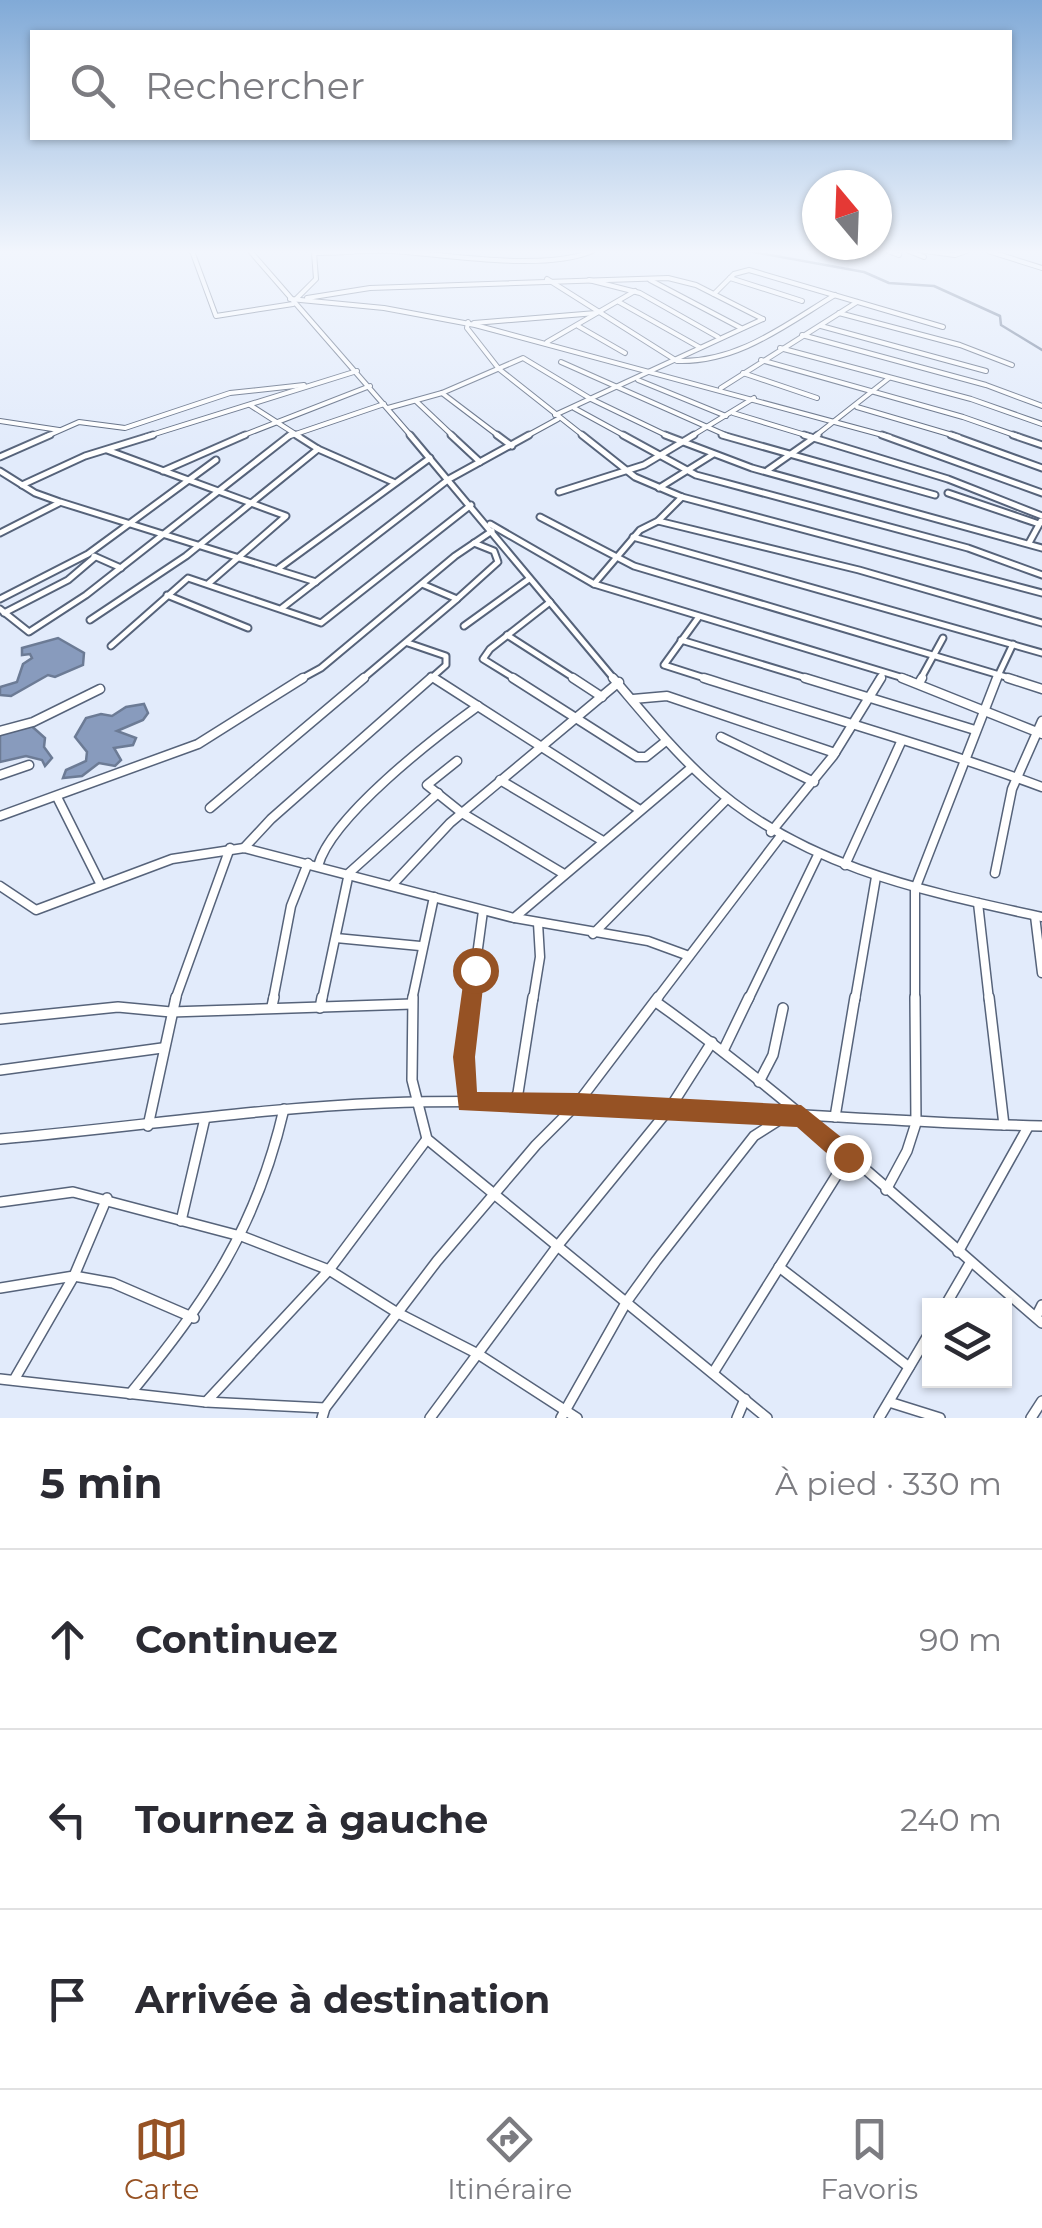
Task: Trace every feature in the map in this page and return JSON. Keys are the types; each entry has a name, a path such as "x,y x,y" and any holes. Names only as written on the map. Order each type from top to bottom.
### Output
{"street":[{"path":"309,317 691,768 775,834 818,855 915,889 1038,916 1042,973"},
{"path":"439,317 720,388 837,422 973,464 1042,493"},
{"path":"470,323 538,317"},
{"path":"546,343 590,317"},
{"path":"606,317 677,361 702,364 794,317"},
{"path":"645,317 700,348"},
{"path":"682,317 719,338"},
{"path":"720,317 742,328"},
{"path":"281,608 449,480 556,417 763,319 759,317"},
{"path":"720,388 833,317"},
{"path":"854,317 960,345 1012,365"},
{"path":"907,317 943,328"},
{"path":"470,323 467,328 499,369 627,471 658,488 1042,594"},
{"path":"577,325 625,353"},
{"path":"821,326 986,371"},
{"path":"802,335 986,385 1042,406"},
{"path":"780,348 1042,424"},
{"path":"216,460 130,522 54,589 2,611 22,631 29,632 121,568 292,433 442,393 523,358 593,400 713,454 959,520 1042,548"},
{"path":"761,360 963,417 1042,445"},
{"path":"561,362 708,428 935,496"},
{"path":"22,485 106,450 357,371"},
{"path":"742,373 817,398"},
{"path":"767,471 857,407 890,378"},
{"path":"638,380 730,415 948,479 1041,520"},
{"path":"0,457 82,422 125,428 230,393 318,384"},
{"path":"162,471 370,386"},
{"path":"442,393 512,446"},
{"path":"559,492 627,471 660,456 754,398"},
{"path":"416,401 481,462"},
{"path":"250,405 318,449 394,483"},
{"path":"857,407 982,444 1042,468"},
{"path":"574,408 687,471 968,548 1042,575"},
{"path":"0,421 60,430"},
{"path":"0,446 9,453"},
{"path":"90,620 253,505 318,449"},
{"path":"106,450 287,518 209,583"},
{"path":"658,488 713,454"},
{"path":"278,569 430,458"},
{"path":"0,471 60,502 316,582"},
{"path":"0,482 9,478"},
{"path":"948,493 1041,520"},
{"path":"594,584 633,537 658,521 682,496"},
{"path":"0,533 60,502"},
{"path":"111,646 188,578 281,608 316,624 326,621 471,506"},
{"path":"540,517 616,557 698,586 1042,689"},
{"path":"1029,543 1041,520"},
{"path":"658,521 859,570 1042,623"},
{"path":"485,522 537,548 594,584 919,683 1039,732"},
{"path":"0,816 198,744 321,668 492,531"},
{"path":"633,537 1042,653"},
{"path":"210,808 408,644 498,562 489,547 473,543"},
{"path":"0,600 91,556 121,568"},
{"path":"464,626 481,610 529,579"},
{"path":"422,584 457,598"},
{"path":"167,596 248,628"},
{"path":"550,602 483,659 641,758 666,741"},
{"path":"698,618 664,666 902,742 967,758 1042,787"},
{"path":"508,635 602,696"},
{"path":"919,683 943,638"},
{"path":"681,640 975,730"},
{"path":"244,848 270,818 446,665 446,656 408,644"},
{"path":"886,1190 916,1124 915,889 967,758 983,706 1013,644"},
{"path":"0,1379 323,1413 396,1312 495,1192 578,1104 656,1002 815,782 871,700 884,672"},
{"path":"430,676 640,810"},
{"path":"392,885 462,813 619,682"},
{"path":"0,731 33,722 100,688"},
{"path":"633,699 650,694 667,696 835,752"},
{"path":"272,1006 291,906 323,846 439,734 478,706"},
{"path":"995,873 1016,779 1042,720"},
{"path":"721,737 815,782"},
{"path":"845,865 902,742"},
{"path":"456,761 428,782 438,793 462,813 564,874"},
{"path":"0,774 29,765"},
{"path":"514,918 691,768"},
{"path":"500,780 603,841"},
{"path":"320,1008 349,874 438,793"},
{"path":"57,797 101,885"},
{"path":"593,934 727,800"},
{"path":"148,1126 171,1012 230,848"},
{"path":"0,886 36,910 172,859 244,848 514,918 648,941 690,956"},
{"path":"723,1051 818,855"},
{"path":"835,1117 876,877"},
{"path":"434,897 420,946 409,1050 412,1105 427,1139 767,1418"},
{"path":"978,903 1004,1126"},
{"path":"466,1103 464,1057 483,910"},
{"path":"512,1103 518,1093 540,957 538,923"},
{"path":"336,938 420,946"},
{"path":"656,1002 723,1051 1039,1320 1042,1305"},
{"path":"0,1020 118,1007 171,1012 412,1004"},
{"path":"759,1082 774,1054 784,1008"},
{"path":"430,1418 559,1244 670,1108 712,1042"},
{"path":"0,1070 163,1048"},
{"path":"0,1138 148,1126 284,1109 466,1103 578,1104 916,1124 1042,1126"},
{"path":"130,1394 194,1318 244,1237 266,1184 284,1109"},
{"path":"563,1414 627,1302 754,1136 786,1116"},
{"path":"181,1221 206,1118"},
{"path":"958,1252 1028,1126"},
{"path":"206,1402 329,1270 427,1139"},
{"path":"714,1373 848,1157"},
{"path":"0,1202 73,1192 244,1237 329,1270 396,1312 478,1354 563,1414 577,1418"},
{"path":"14,1380 74,1276 107,1198"},
{"path":"950,1298 970,1263"},
{"path":"780,1267 909,1367"},
{"path":"0,1288 74,1276 114,1283 194,1318"},
{"path":"879,1418 922,1345"},
{"path":"736,1418 745,1399"},
{"path":"1031,1418 1042,1401"},
{"path":"889,1402 940,1418"}],"water":[{"path":"58,638 84,653 83,665 55,677 48,675 11,696 0,695 0,687 17,682 23,664 32,658 30,654 22,655 22,648"},
{"path":"144,704 148,713 143,720 117,731 136,738 133,745 114,748 121,760 115,766 99,763 82,776 63,778 66,770 86,761 87,752 75,737 86,718 112,716 126,707"},
{"path":"27,722 45,738 44,747 52,758 45,766 42,760 26,756 0,762 0,729"}],"waterway":[{"path":"1000,317 1001,325 1042,350"}],"route":[{"path":"475,970 464,1057 466,1103 578,1104 801,1116 848,1157"}]}
